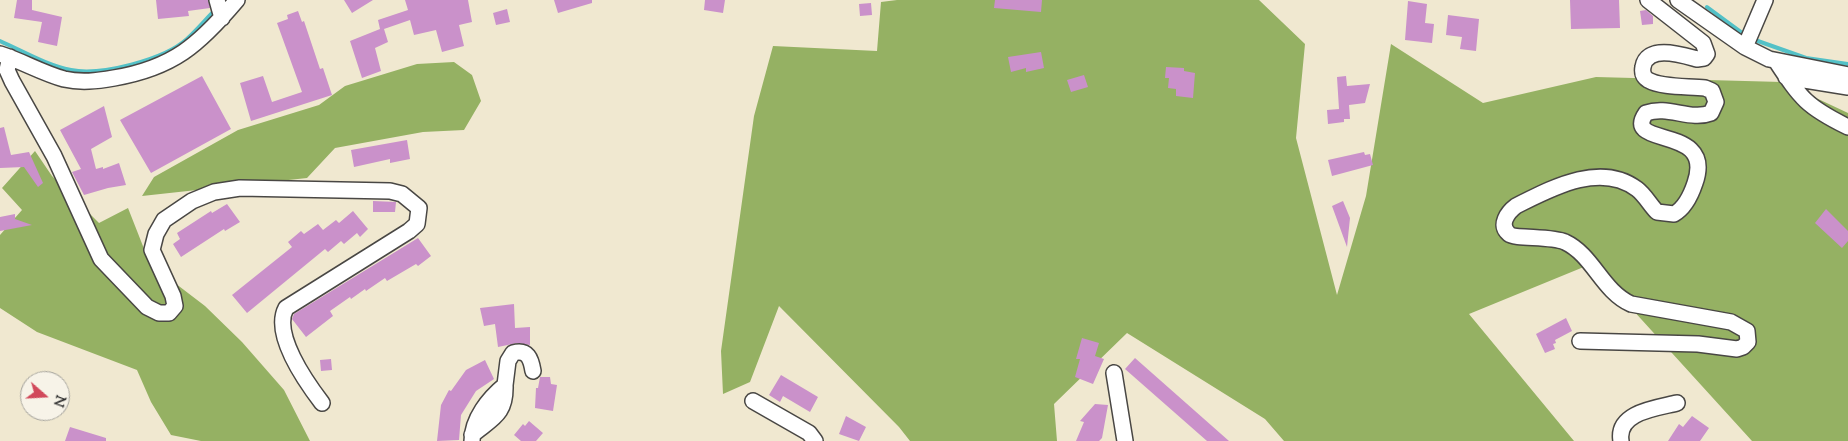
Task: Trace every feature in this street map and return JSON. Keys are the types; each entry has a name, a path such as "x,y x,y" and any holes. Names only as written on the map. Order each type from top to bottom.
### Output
{"street":[{"path":"217,0 222,16"},
{"path":"5,55 65,80 83,82 119,77 155,67 184,54 202,39 237,0"},
{"path":"1580,342 1698,344 1738,349 1744,347 1748,342 1747,331 1731,322 1631,304 1618,298 1578,251 1566,243 1538,236 1516,237 1510,235 1504,228 1504,221 1508,211 1572,180 1616,180 1637,189 1657,212 1674,214 1681,210 1699,173 1700,164 1696,153 1682,143 1649,134 1643,127 1642,119 1646,113 1663,110 1704,116 1710,114 1716,102 1712,90 1660,83 1644,76 1642,70 1643,62 1647,56 1655,54 1697,59 1704,58 1707,54 1703,43 1648,0"},
{"path":"1678,0 1694,4 1745,47 1776,61 1848,75"},
{"path":"1745,47 1765,0"},
{"path":"5,55 7,70 12,82 25,101 54,156 102,259 135,297 147,307 159,313 169,313 175,306 173,296 152,250 156,234 164,220 192,201 207,195 240,188 390,191 402,194 420,208 417,224 409,231 286,308 282,315 282,323 288,345 300,372 322,403"},
{"path":"1776,61 1797,94 1818,112 1848,127"},
{"path":"1786,76 1848,87"},
{"path":"472,438 485,406 505,384 508,361 513,353 527,354 531,359 533,372"},
{"path":"1114,373 1125,441"},
{"path":"753,401 809,433 815,441"},
{"path":"1621,441 1623,426 1631,416 1676,403"}],"green space":[{"path":"897,0 1259,0 1305,44 1296,138 1337,295 1366,196 1391,44 1483,103 1596,77 1782,82 1848,113 1848,441 1752,441 1591,264 1469,314 1574,441 1284,441 1265,419 1127,333 1054,404 1057,441 910,441 899,427 779,306 750,382 723,394 721,351 754,116 773,46 877,51 881,2"},
{"path":"454,62 472,75 481,101 464,130 423,132 335,148 307,178 142,196 154,177 238,130 319,105 345,86 417,64"},
{"path":"35,151 52,176 99,223 128,208 150,264 205,306 242,342 284,390 310,441 201,441 171,435 151,402 137,370 37,332 0,308 0,235 22,210 2,188"}],"building":[{"path":"17,0 32,0 32,10 62,17 57,46 38,42 42,22 14,18"},
{"path":"156,0 208,0 210,8 188,11 189,16 158,19"},
{"path":"344,0 373,0 352,13"},
{"path":"405,0 468,0 472,22 459,25 464,46 442,52 436,30 414,35 410,20 384,29 388,42 375,48 381,71 362,78 350,41 380,29 378,20 408,10"},
{"path":"554,0 592,0 592,3 558,13"},
{"path":"705,0 725,0 723,13 704,10"},
{"path":"995,0 1042,0 1041,12 994,8"},
{"path":"1570,0 1619,0 1620,28 1571,29"},
{"path":"1408,1 1427,4 1425,23 1434,24 1432,43 1405,40"},
{"path":"871,3 872,15 860,16 859,4"},
{"path":"507,9 510,22 496,25 493,13"},
{"path":"1646,10 1653,16 1653,24 1642,25 1640,11"},
{"path":"298,11 302,22 304,21 320,69 323,68 332,95 251,121 240,83 263,76 272,102 302,92 277,23 288,19 287,15"},
{"path":"1448,15 1479,19 1476,51 1460,49 1462,37 1446,35"},
{"path":"1041,52 1044,68 1026,72 1026,68 1011,72 1008,57"},
{"path":"1166,67 1184,68 1184,71 1195,73 1193,98 1176,96 1176,89 1168,88 1169,78 1165,78"},
{"path":"1084,75 1088,87 1071,92 1067,80"},
{"path":"202,76 231,129 151,173 120,120"},
{"path":"1346,76 1347,86 1370,84 1365,103 1349,105 1350,119 1344,119 1344,122 1328,124 1327,110 1339,109 1337,77"},
{"path":"104,106 112,137 91,149 96,169 103,167 103,169 119,163 126,185 84,195 72,172 81,169 60,130"},
{"path":"4,127 11,155 29,152 43,183 38,187 24,167 0,168 0,128"},
{"path":"407,140 410,159 390,163 390,159 354,167 351,150"},
{"path":"1364,152 1365,155 1370,154 1373,165 1332,176 1328,160"},
{"path":"373,201 396,202 395,212 373,212"},
{"path":"1343,201 1350,218 1347,247 1332,206"},
{"path":"227,204 240,222 225,231 224,229 181,257 173,244 180,239 177,233 211,211 212,213"},
{"path":"1826,209 1848,231 1848,241 1842,248 1815,223"},
{"path":"353,211 368,229 360,237 357,233 344,244 341,241 328,252 325,249 247,313 232,295 292,247 288,242 301,231 304,234 318,224 323,230 336,220 339,223"},
{"path":"15,214 15,219 32,225 0,231 0,217"},
{"path":"418,238 431,256 418,266 416,264 387,281 385,278 366,291 365,289 351,299 350,297 330,311 333,316 306,337 292,319 294,314"},
{"path":"514,304 515,328 530,327 530,345 517,343 498,347 495,324 484,326 480,308"},
{"path":"1566,318 1572,331 1555,340 1556,343 1553,344 1555,349 1545,353 1536,334"},
{"path":"1082,338 1099,343 1095,356 1104,359 1093,384 1075,377 1080,359 1076,359"},
{"path":"1135,358 1229,441 1207,441 1125,369"},
{"path":"331,359 332,370 321,371 320,360"},
{"path":"485,360 494,379 476,391 461,415 459,440 437,441 441,405 449,390 451,391 466,370"},
{"path":"781,375 818,397 810,412 783,396 780,402 769,395"},
{"path":"540,377 550,377 551,384 557,385 553,411 535,408 536,388 538,388"},
{"path":"1095,404 1108,405 1102,438 1099,441 1076,441 1084,422 1080,421"},
{"path":"846,416 866,427 859,441 839,434"},
{"path":"1692,416 1709,428 1700,441 1668,441 1679,424 1683,427"},
{"path":"529,421 543,433 536,441 521,441 514,435 523,424 525,426"},
{"path":"70,427 106,438 106,441 65,441"}],"waterway":[{"path":"1707,7 1741,32"},
{"path":"0,41 62,68 98,71 148,60 177,47 191,36 216,9"},
{"path":"1755,40 1806,58 1848,64"}]}
